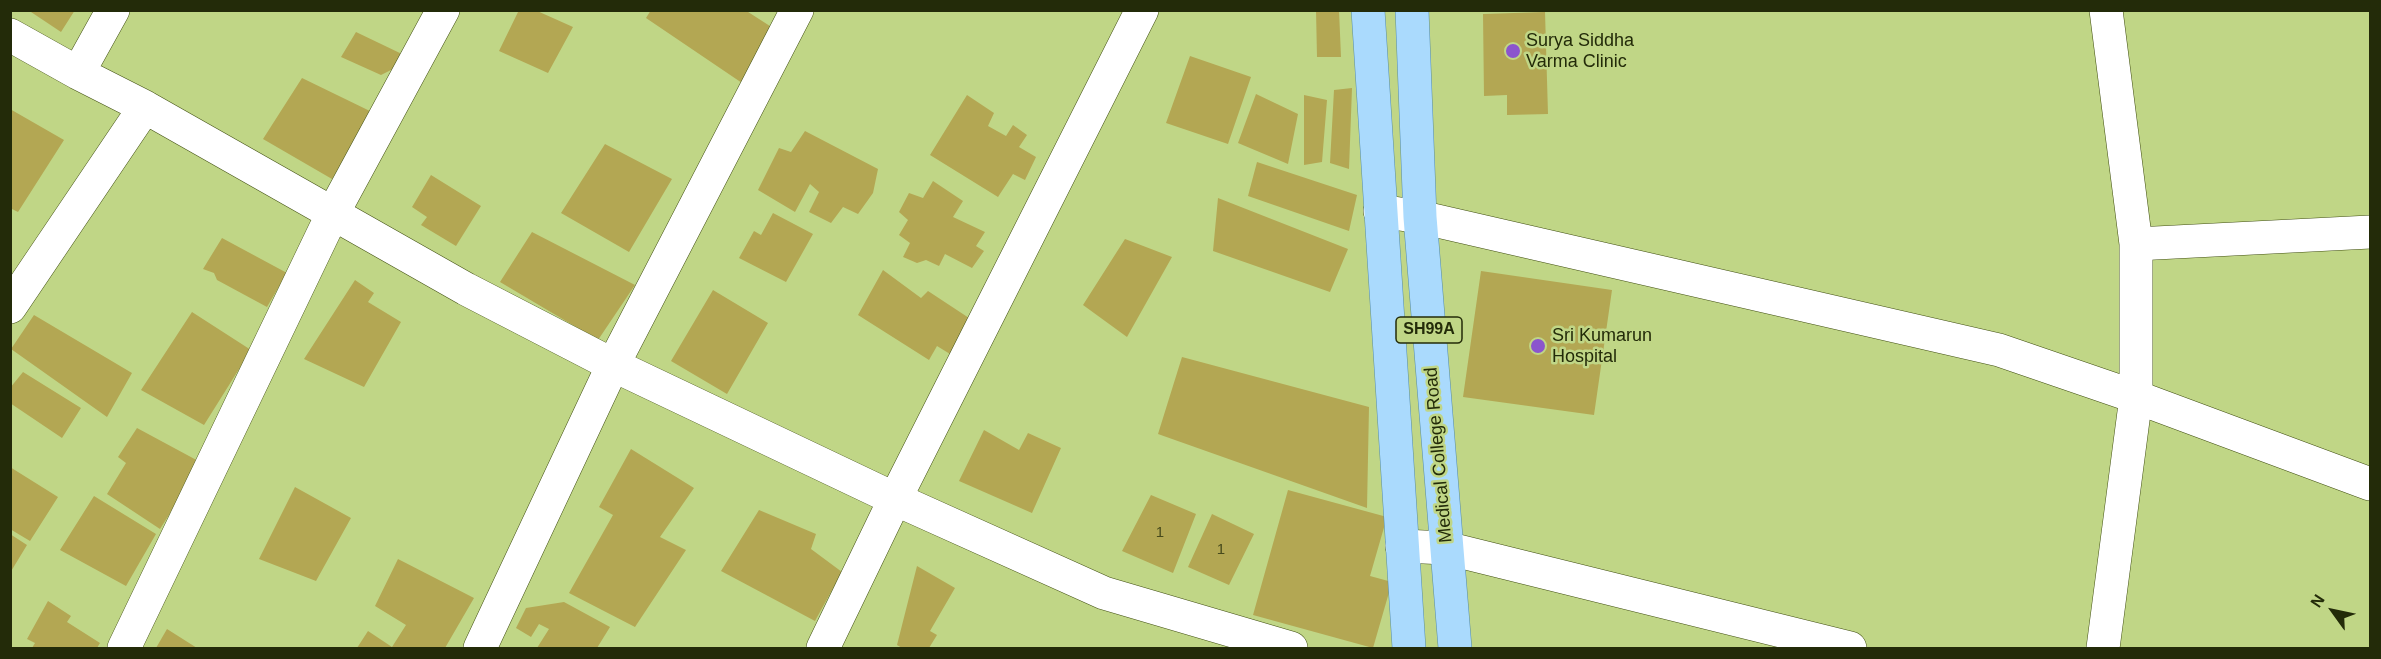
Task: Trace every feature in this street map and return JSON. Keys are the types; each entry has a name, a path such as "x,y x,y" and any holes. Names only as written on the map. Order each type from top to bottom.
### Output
{"main road":[{"name":"SH99A","path":"1368,10 1409,648"},
{"name":"Medical College Road","path":"1412,10 1420,217 1455,648"}],"street":[{"path":"78,73 113,10"},
{"path":"124,648 333,213 443,10"},
{"path":"480,648 613,365 797,10"},
{"path":"823,648 895,498 1142,10"},
{"path":"2103,648 2136,397 2136,244 2106,10"},
{"path":"10,35 78,73 145,106 466,289 613,365 895,498 1104,593 1291,648"},
{"path":"10,307 145,106"},
{"path":"1380,211 1420,217 1999,350 2136,397 2370,484"},
{"path":"2136,244 2370,232"},
{"path":"1402,546 1446,548 1850,648"}],"building":[{"path":"28,10 75,10 61,32"},
{"path":"519,10 535,10 573,27 548,73 499,51"},
{"path":"651,10 745,10 773,28 745,85 646,18"},
{"path":"1316,10 1339,10 1341,57 1317,57"},
{"path":"1545,12 1548,114 1507,115 1507,95 1484,96 1483,14"},
{"path":"356,32 404,55 397,67 381,75 341,57"},
{"path":"1190,56 1251,77 1228,144 1166,123"},
{"path":"302,78 374,113 332,179 263,139"},
{"path":"1352,88 1349,169 1330,163 1334,90"},
{"path":"1256,94 1298,114 1288,164 1238,143"},
{"path":"967,95 994,113 988,126 1006,136 1013,125 1027,135 1019,147 1036,157 1025,180 1013,174 998,197 930,155"},
{"path":"1304,95 1327,100 1322,162 1304,165"},
{"path":"10,109 64,140 18,212 10,208"},
{"path":"805,131 878,169 873,193 858,214 843,207 831,223 809,212 819,192 810,184 795,212 758,190 779,148 791,152"},
{"path":"605,144 672,179 629,252 561,213"},
{"path":"1257,162 1357,195 1349,231 1248,196"},
{"path":"431,175 481,206 456,246 421,225 427,217 412,207"},
{"path":"933,181 963,201 953,217 985,232 976,246 984,251 972,268 945,254 939,266 926,260 917,263 903,257 910,243 899,235 908,220 899,212 909,193 923,198"},
{"path":"1218,198 1348,249 1330,292 1213,251"},
{"path":"773,213 813,234 786,282 739,258 754,231 761,235"},
{"path":"532,232 635,285 598,340 500,282"},
{"path":"222,238 287,273 267,307 217,280 214,273 203,269"},
{"path":"1125,239 1172,257 1127,337 1083,305"},
{"path":"883,270 921,298 928,291 969,318 950,354 937,346 929,360 858,315"},
{"path":"1481,271 1612,290 1594,415 1463,397"},
{"path":"355,280 374,293 368,302 401,322 364,387 304,359"},
{"path":"713,290 768,323 727,394 671,361"},
{"path":"192,312 251,350 204,425 141,390"},
{"path":"34,315 132,373 107,417 11,349"},
{"path":"1182,357 1369,407 1367,508 1158,434"},
{"path":"23,372 81,408 62,438 10,403 10,388"},
{"path":"137,428 202,463 160,529 107,494 126,463 118,457"},
{"path":"984,430 1019,450 1028,433 1061,448 1032,513 959,481"},
{"path":"631,449 694,488 660,537 686,550 635,627 569,593 613,515 599,507"},
{"path":"10,467 58,497 30,541 10,529"},
{"path":"295,487 351,518 316,581 259,559"},
{"path":"1288,490 1387,517 1370,576 1392,582 1373,648 1253,615"},
{"path":"1151,495 1196,514 1173,573 1122,551"},
{"path":"94,496 156,534 126,586 60,550"},
{"path":"759,510 816,534 811,549 842,572 815,621 721,571"},
{"path":"1212,514 1254,534 1229,585 1188,567"},
{"path":"10,534 27,545 10,573"},
{"path":"398,559 474,598 445,648 357,648 368,631 392,647 406,625 375,606"},
{"path":"917,566 955,588 930,631 937,635 929,648 902,648 897,645"},
{"path":"48,601 71,616 67,622 100,643 97,648 32,648 35,643 27,639"},
{"path":"564,602 610,627 597,648 537,648 549,629 539,624 531,637 516,628 526,608"},
{"path":"167,629 197,648 156,648"}],"place":[{"name":"Surya Siddha Varma Clinic","path":"1513,51"},
{"name":"Sri Kumarun Hospital","path":"1538,346"}]}
